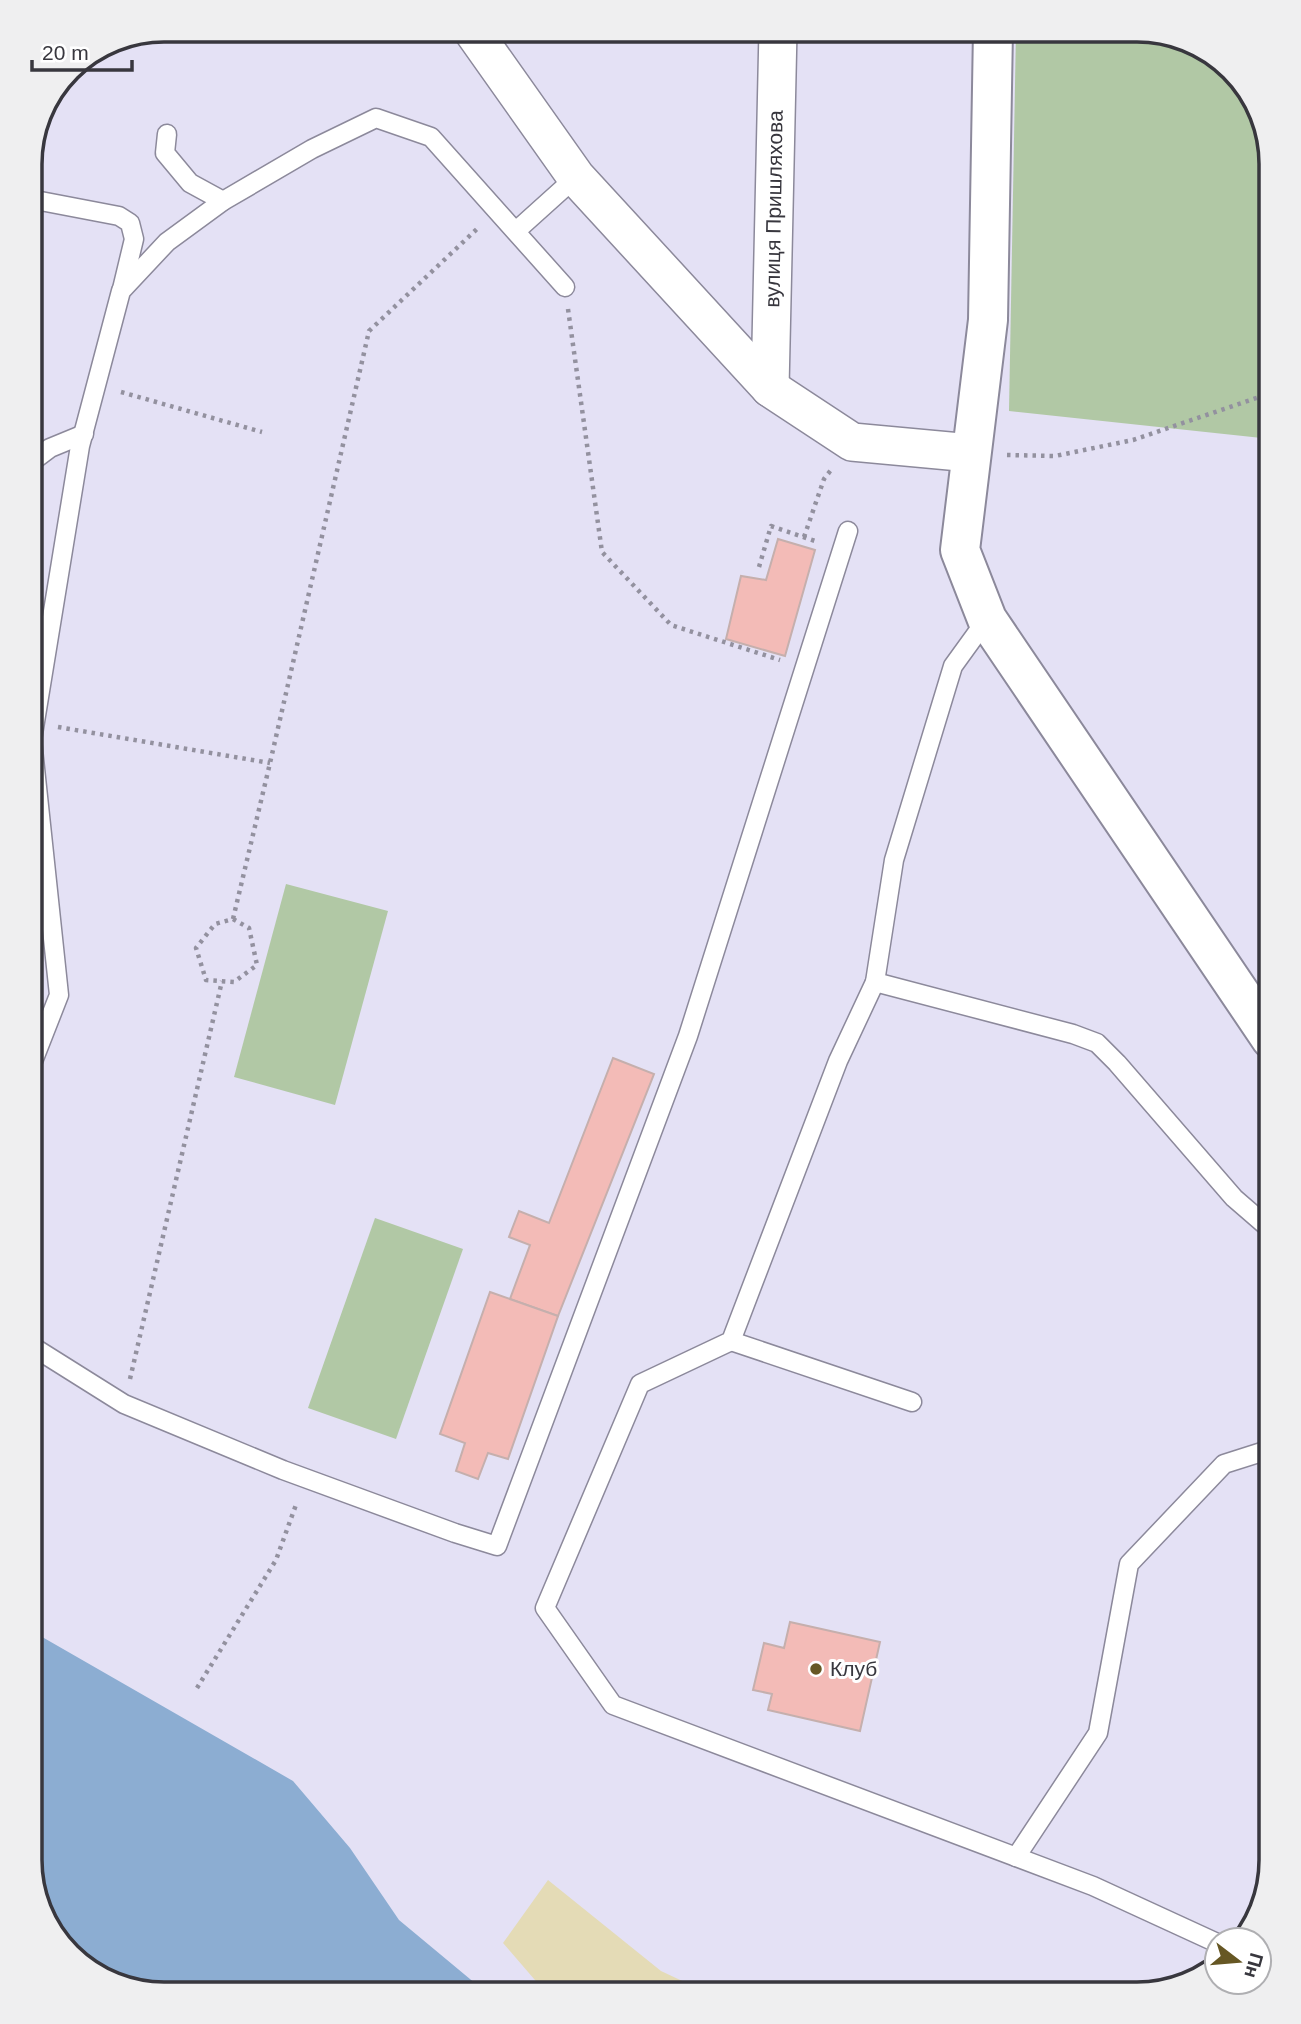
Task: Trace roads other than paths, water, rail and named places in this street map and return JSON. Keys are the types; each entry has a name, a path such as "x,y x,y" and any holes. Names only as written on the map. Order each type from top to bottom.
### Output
{"street":[{"path":"480,42 576,177 770,388 852,442 971,453"},
{"name":"вулиця Пришляхова","path":"770,388 778,42"},
{"path":"993,42 988,320 960,550 987,619 1259,1021"}],"lane":[{"path":"121,291 167,242 223,201 312,149 376,118 431,137 565,287"},
{"path":"167,134 164,153 190,183 223,201"},
{"path":"516,231 576,177"},
{"path":"42,201 119,216 130,223 134,239 83,434 42,680"},
{"path":"42,454 83,434"},
{"path":"42,1353 124,1404 305,1478 497,1546 688,1037 848,531"},
{"path":"987,619 953,666 894,860 875,982 838,1061 732,1340 640,1384 545,1608 613,1705 1093,1885 1203,1936"},
{"path":"42,834 59,995 42,1038"},
{"path":"875,982 1073,1034 1097,1043 1234,1198 1259,1220"},
{"path":"732,1340 912,1402"},
{"path":"1016,1857 1098,1733 1129,1564 1224,1464 1259,1453"}],"water":[{"path":"42,1637 293,1781 350,1848 399,1920 474,1982 156,1982 125,1976 83,1952 58,1921 46,1892 43,1876"}],"place":[{"name":"Клуб","path":"816,1669"}]}
